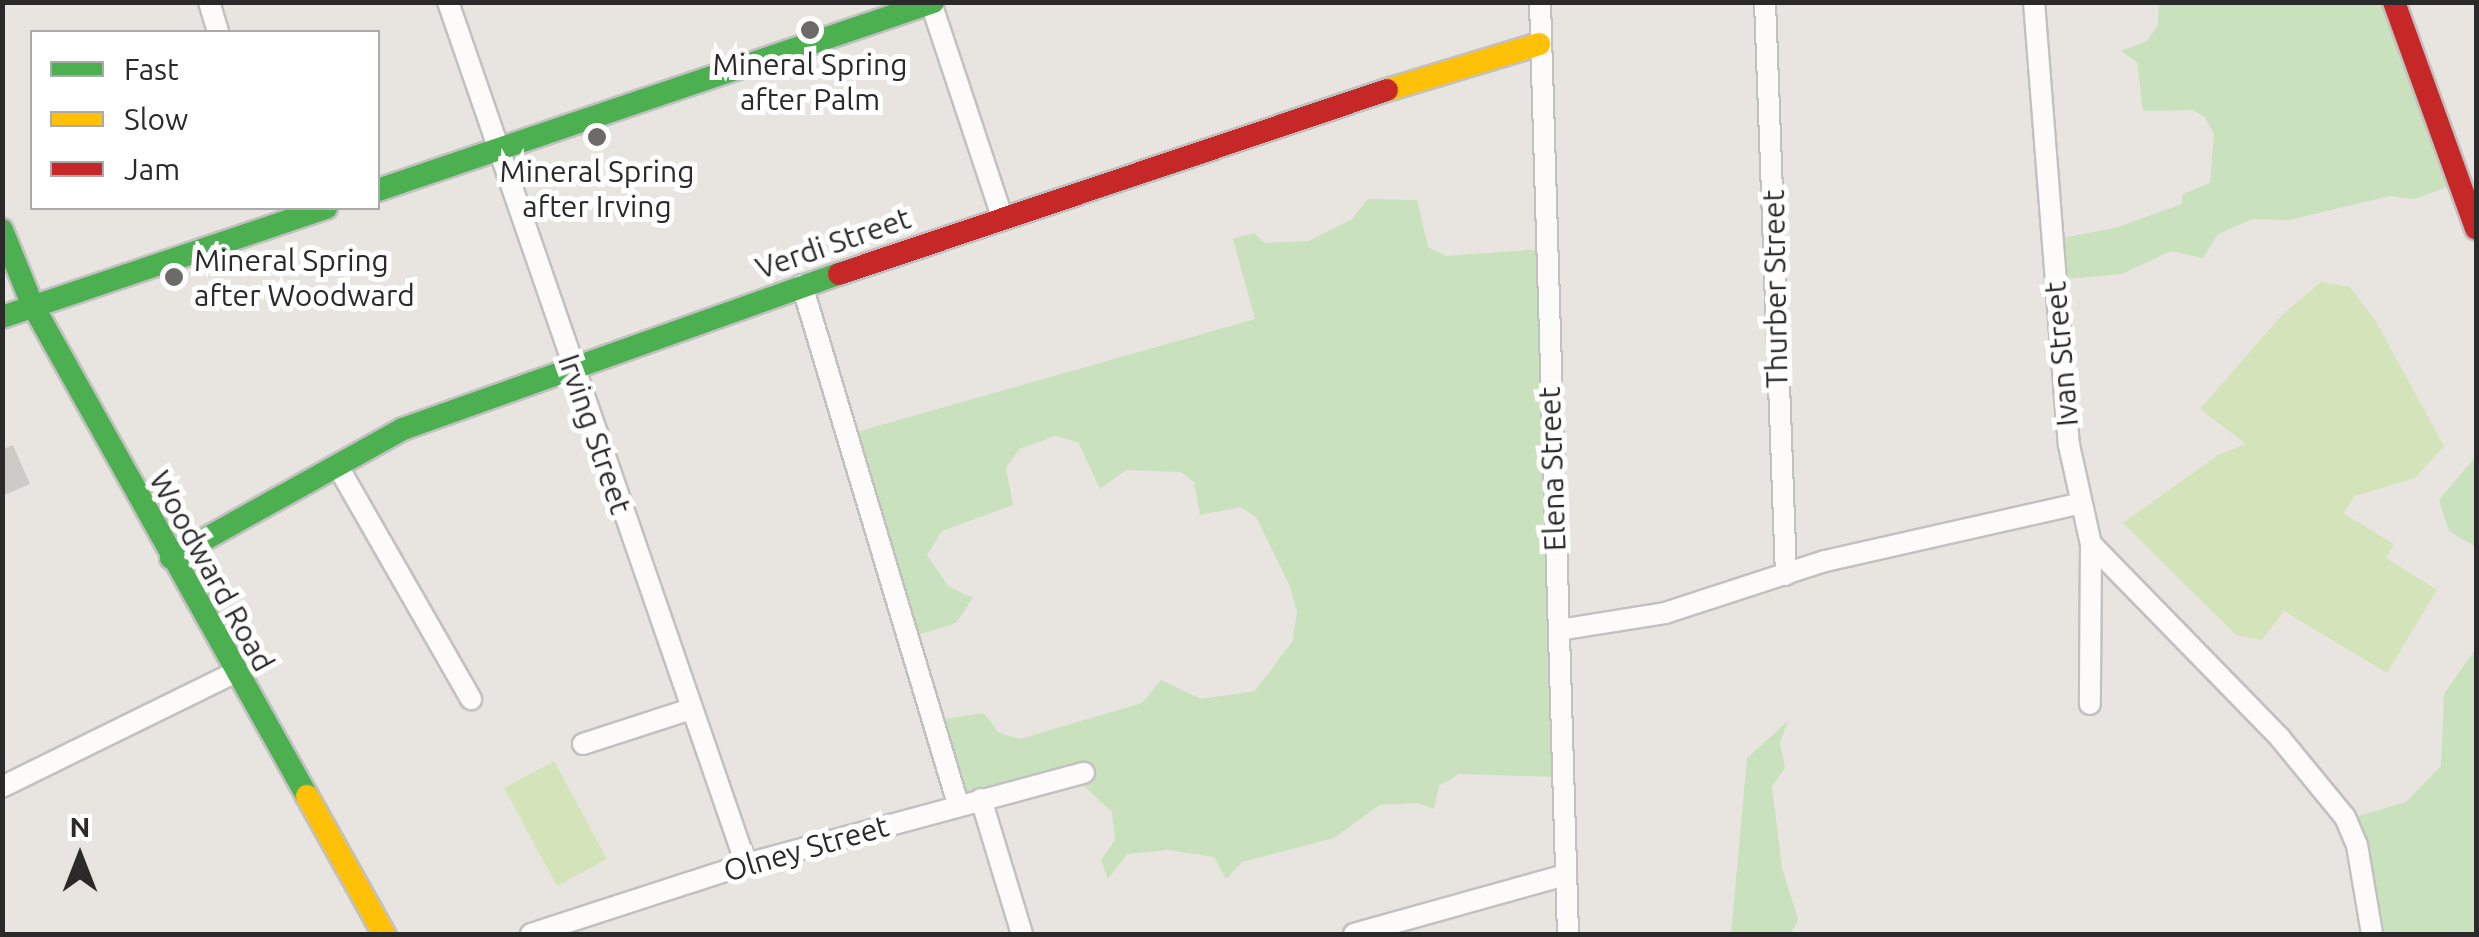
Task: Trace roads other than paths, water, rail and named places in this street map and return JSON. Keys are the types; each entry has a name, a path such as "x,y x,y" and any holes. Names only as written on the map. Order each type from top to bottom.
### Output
{"main road":[{"path":"2394,2 2476,230"},
{"path":"380,189 932,3"},
{"name":"Verdi Street","path":"171,558 403,429 571,364 1288,118 1539,44"},
{"path":"2,318 279,215 313,210"},
{"name":"Woodward Road","path":"2,230 34,309 381,934"}],"street":[{"path":"208,2 217,30"},
{"name":"Irving Street","path":"448,2 746,864"},
{"name":"Elena Street","path":"1540,2 1568,934"},
{"name":"Thurber Street","path":"1765,2 1786,574"},
{"name":"Ivan Street","path":"2034,2 2078,504 2090,544 2090,704"},
{"path":"932,3 1002,216"},
{"path":"802,285 958,804"},
{"path":"337,465 470,699"},
{"path":"1559,630 1646,618 1786,574 2078,504"},
{"path":"2090,544 2280,738 2345,817 2357,845 2372,934"},
{"path":"2,787 234,673"},
{"path":"583,744 692,709"},
{"name":"Olney Street","path":"531,934 746,864 1084,773"},
{"path":"982,799 1022,934"},
{"path":"1354,934 1566,875"}],"place":[{"name":"Mineral Spring after Palm","path":"810,30"},
{"name":"Mineral Spring after Irving","path":"597,137"},
{"name":"Mineral Spring after Woodward","path":"174,277"}]}
